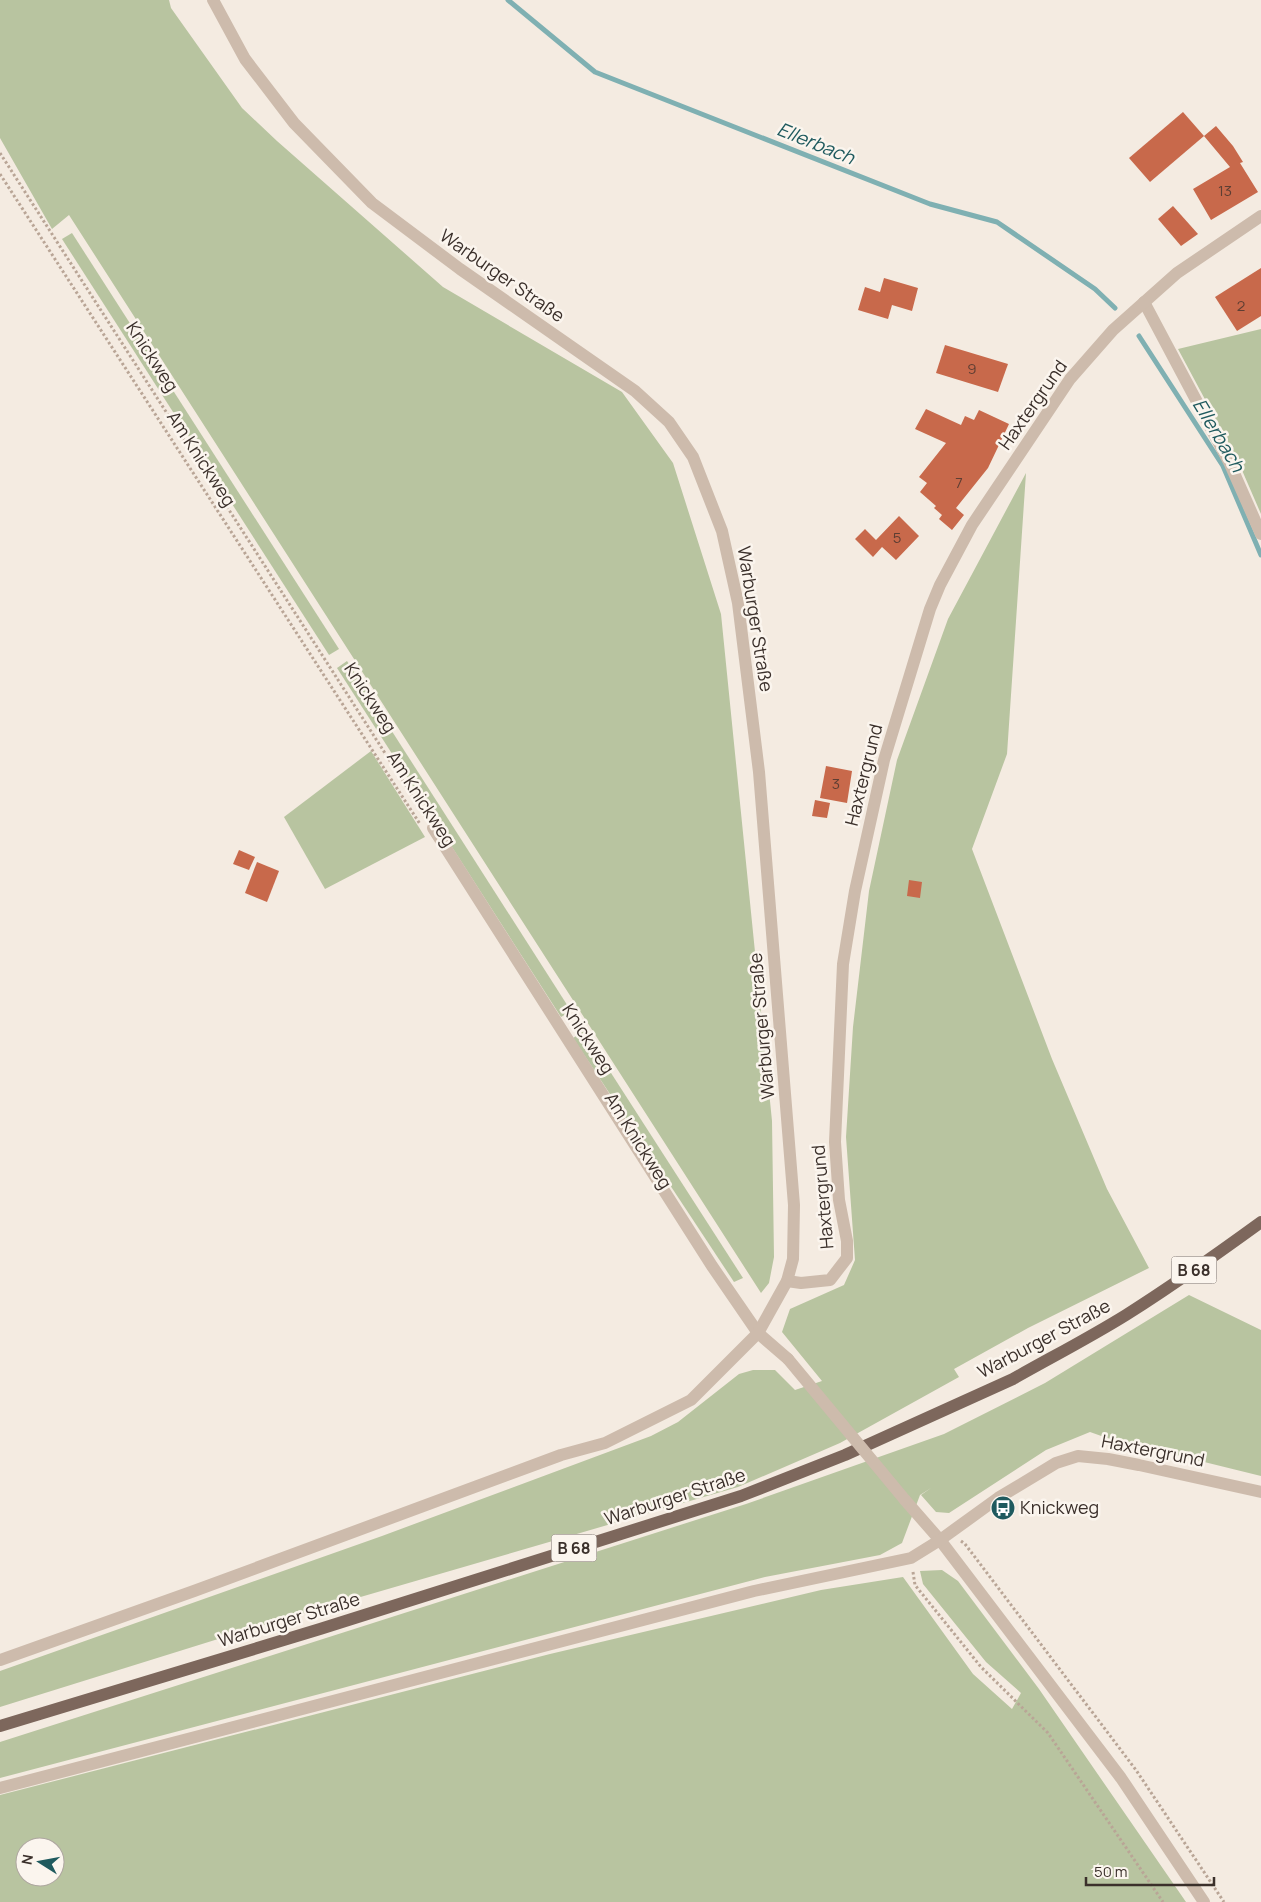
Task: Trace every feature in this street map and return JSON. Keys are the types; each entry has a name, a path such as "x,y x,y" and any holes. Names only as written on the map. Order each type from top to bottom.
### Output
{"main road":[{"name":"Warburger Straße","path":"0,1726 320,1629 741,1496 845,1455 1013,1379 1126,1315 1210,1260 1261,1222"}],"street":[{"name":"Warburger Straße","path":"0,1660 560,1456 605,1443 691,1400 758,1333 787,1281 792,1259 794,1204 759,772 738,603 722,531 693,457 669,422 635,391 460,269 372,203 294,123 246,59 213,0"},
{"name":"Haxtergrund","path":"787,1281 801,1283 830,1280 847,1258 847,1241 839,1200 835,1142 843,964 855,891 884,760 930,609 940,585 972,524 1070,379 1112,330 1177,272 1261,216"},
{"path":"1144,302 1230,464 1261,534"},
{"name":"Knickweg","path":"429,830 712,1266 758,1333 788,1359 940,1540 1121,1778 1204,1902"},
{"name":"Haxtergrund","path":"0,1788 754,1591 911,1558 940,1540 998,1498 1056,1463 1082,1455 1138,1464 1261,1492"}],"path":[{"name":"Knickweg","path":"0,153 429,830"},
{"name":"Am Knickweg","path":"0,174 429,830"},
{"path":"911,1558 915,1585 981,1668 1048,1732 1163,1902"}],"green space":[{"path":"0,0 169,0 171,8 242,108 277,141 443,287 622,392 673,463 721,614 772,1121 774,1257 769,1283 761,1293 69,215 52,229 0,138"},
{"path":"72,233 339,649 329,655 62,239"},
{"path":"1261,329 1261,514 1238,461 1178,349"},
{"path":"1026,473 1007,754 972,849 1052,1059 1107,1189 1149,1268 1028,1328 954,1369 959,1377 840,1443 738,1487 247,1630 0,1707 0,1671 382,1536 651,1436 678,1422 739,1374 753,1370 775,1370 795,1390 822,1381 782,1332 790,1309 844,1285 855,1260 846,1137 853,1027 869,891 897,760 948,619"},
{"path":"347,661 571,1011 561,1017 337,668"},
{"path":"371,751 425,837 325,889 284,817"},
{"path":"584,1031 743,1278 734,1282 573,1038"},
{"path":"1189,1295 1261,1330 1261,1476 1107,1438 1090,1432 1046,1450 949,1513 936,1512 921,1495 931,1488 920,1495 902,1543 880,1555 765,1577 0,1778 0,1742 746,1504 944,1434 1045,1383"},
{"path":"942,1570 958,1581 1039,1689 1186,1902 0,1902 0,1795 550,1654 821,1590 903,1577 973,1674 1012,1709 1021,1693 986,1662 923,1584 920,1571"}],"building":[{"path":"1183,112 1204,136 1150,182 1129,158"},
{"path":"1216,126 1233,146 1243,162 1240,163 1258,192 1211,220 1193,189 1230,167 1204,136"},
{"path":"1173,206 1198,234 1181,246 1158,219"},
{"path":"1261,268 1261,316 1237,331 1215,297"},
{"path":"884,278 918,288 912,311 892,305 888,319 858,310 865,287 880,292"},
{"path":"945,345 1008,364 998,392 936,373"},
{"path":"926,409 961,425 965,416 974,420 979,410 1009,424 988,468 956,508 964,515 952,530 939,519 942,515 934,508 936,506 920,492 927,483 919,477 946,443 915,429"},
{"path":"899,516 919,536 896,560 882,547 873,557 855,539 865,529 876,540"},
{"path":"826,766 852,771 847,803 820,798"},
{"path":"815,800 830,803 827,818 812,816"},
{"path":"239,850 255,857 249,870 233,864"},
{"path":"257,862 279,871 267,902 245,893"},
{"path":"909,880 922,882 920,898 907,896"}],"waterway":[{"name":"Ellerbach","path":"508,0 595,72 930,204 997,222 1095,289 1115,308"},
{"name":"Ellerbach","path":"1139,336 1223,466 1261,555"}],"place":[{"name":"Knickweg","path":"1003,1508"}]}
